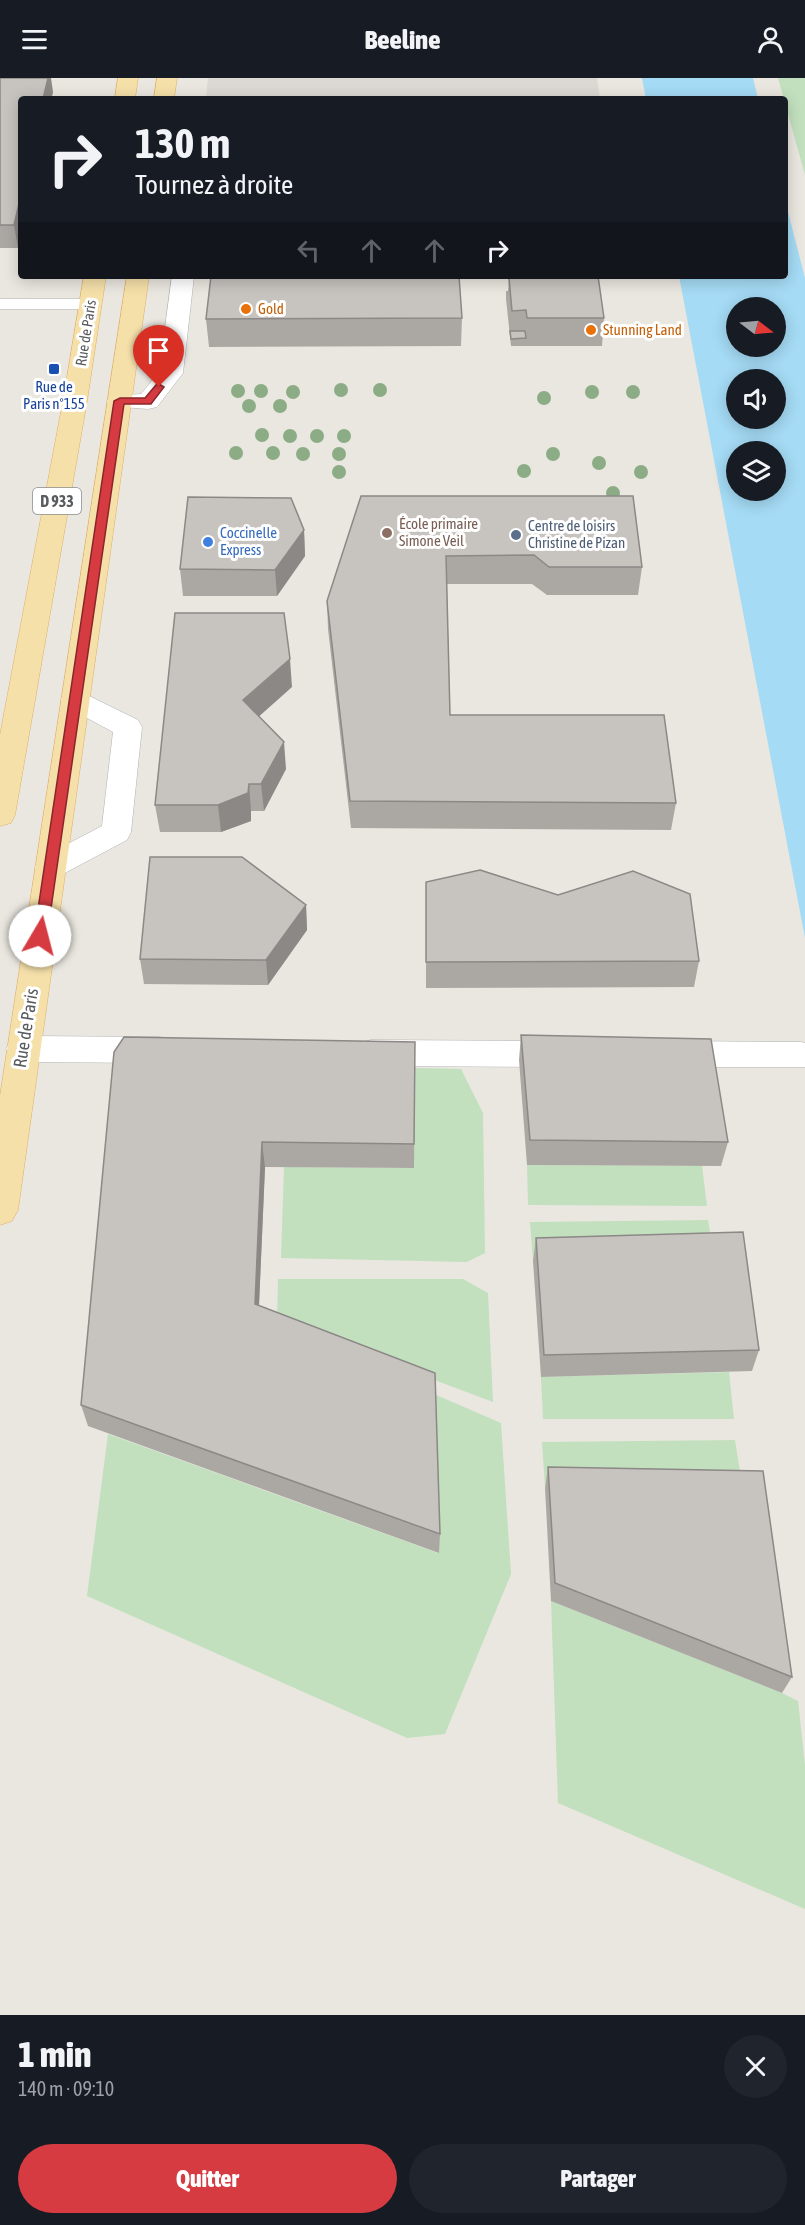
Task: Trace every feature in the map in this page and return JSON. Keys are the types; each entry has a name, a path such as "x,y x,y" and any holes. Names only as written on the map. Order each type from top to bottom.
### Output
{"main road":[{"path":"125,96 128,78"},
{"path":"164,96 167,78"},
{"name":"Rue de Paris","path":"0,815 75,401 94,279"},
{"name":"Rue de Paris","path":"0,1210 138,279"}],"street":[{"path":"120,401 148,402 171,373 183,279"},
{"path":"50,867 116,831 128,727 75,699"},
{"path":"23,1049 184,1051"},
{"path":"337,1052 592,1054"},
{"path":"639,1054 801,1055"}],"lane":[{"path":"0,304 90,304"}],"shaded area":[{"path":"208,78 597,78 600,96 206,96"}],"green space":[{"path":"778,78 805,78 805,175 788,114 788,96 783,96"},
{"path":"415,1068 461,1069 483,1113 485,1253 467,1262 281,1258 284,1167 413,1168"},
{"path":"527,1165 702,1166 707,1206 528,1205"},
{"path":"708,1220 714,1256 533,1261 530,1222"},
{"path":"278,1279 463,1279 488,1293 493,1402 277,1321"},
{"path":"729,1372 734,1419 543,1419 541,1377"},
{"path":"434,1394 501,1423 511,1574 445,1734 407,1738 87,1596 108,1434 438,1553"},
{"path":"735,1440 743,1491 545,1487 542,1442"},
{"path":"551,1601 798,1701 805,1765 805,1909 558,1803"}],"water":[{"path":"642,78 753,78 757,96 645,96"},
{"path":"788,212 805,278 805,938 680,279 788,279"}],"building":[{"path":"0,78 48,78 44,96 18,96 18,208 14,225 0,225"},
{"path":"211,279 459,279 462,318 206,319"},
{"path":"509,279 598,279 604,318 527,318 526,310 512,311"},
{"path":"510,331 525,331 526,338 511,339"},
{"path":"361,496 633,496 642,567 549,567 534,555 446,556 450,715 664,715 676,803 350,801 327,601"},
{"path":"188,497 291,498 304,530 275,570 180,569"},
{"path":"175,613 284,613 290,659 243,700 284,742 261,784 249,784 248,793 218,805 155,805"},
{"path":"150,857 242,857 306,905 266,960 140,959"},
{"path":"480,870 558,895 633,871 690,894 699,961 426,962 426,882"},
{"path":"521,1035 711,1039 728,1142 530,1140"},
{"path":"124,1037 415,1042 414,1144 262,1142 255,1304 435,1373 440,1534 81,1405 114,1052"},
{"path":"743,1232 759,1350 544,1355 536,1238"},
{"path":"548,1467 763,1471 792,1677 555,1583"}],"place":[{"name":"Gold","path":"246,309"},
{"name":"Stunning Land","path":"591,330"},
{"name":"Rue de Paris n°155","path":"54,369"},
{"name":"École primaire Simone Veil","path":"387,533"},
{"name":"Centre de loisirs Christine de Pizan","path":"516,535"},
{"name":"Coccinelle Express","path":"208,542"}],"route":[{"path":"40,936 120,401 148,402 159,387"}]}
